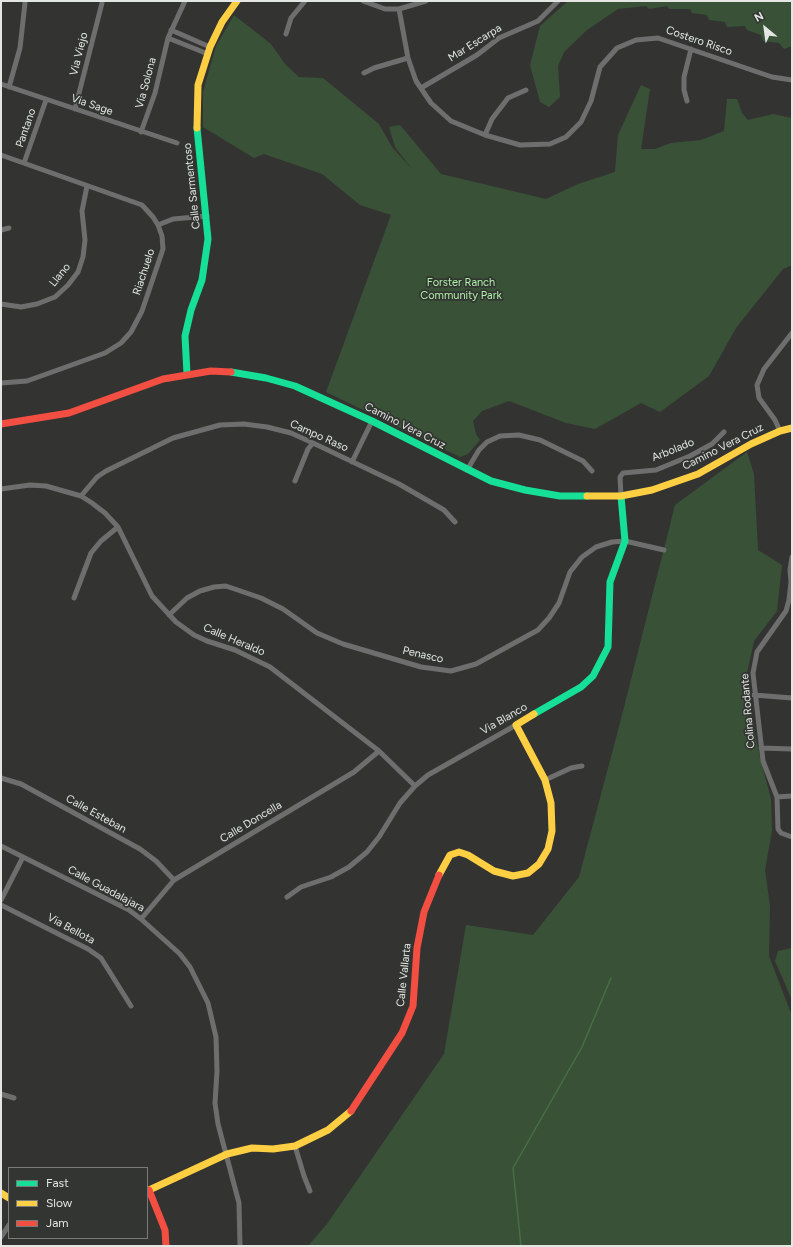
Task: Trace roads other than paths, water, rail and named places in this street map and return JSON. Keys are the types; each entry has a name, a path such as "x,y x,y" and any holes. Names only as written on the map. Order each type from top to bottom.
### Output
{"street":[{"name":"Via Solona","path":"141,132 155,93 168,38 185,1"},
{"name":"Calle Sarmentoso","path":"187,374 185,336 205,262 208,239 207,216 197,137 196,108 198,85 210,47 222,22 237,1"},
{"path":"286,34 291,18 305,1"},
{"path":"363,1 385,9 399,9 426,1"},
{"name":"Mar Escarpa","path":"421,88 477,55 499,38 538,21 558,1"},
{"path":"9,87 20,48 25,3"},
{"name":"Via Viejo","path":"75,110 102,3"},
{"name":"Costero Risco","path":"399,9 408,58 421,88 431,103 451,121 485,135 520,145 550,144 566,137 581,122 591,101 600,67 617,48 636,40 658,38 772,77 792,80"},
{"path":"171,30 210,47"},
{"path":"168,38 208,54"},
{"path":"687,101 684,90 684,77 691,50"},
{"path":"364,73 374,68 408,58"},
{"name":"Via Sage","path":"1,84 177,143"},
{"path":"485,135 492,119 508,98 526,90"},
{"name":"Pantano","path":"24,163 46,100"},
{"name":"Riachuelo","path":"1,155 142,206 153,217 158,225 162,236 163,249 142,311 131,332 120,343 105,353 27,381 1,383"},
{"name":"Llano","path":"1,304 21,307 37,304 55,297 68,285 78,272 83,257 85,240 82,211 87,186"},
{"path":"158,225 173,219 207,216"},
{"path":"1,230 9,228"},
{"path":"780,431 775,420 760,398 757,385 764,369 792,333"},
{"name":"Camino Vera Cruz","path":"1,424 28,421 69,413 144,385 187,374 229,372 266,378 295,386 372,421 491,481 525,490 560,496 621,496 652,490 698,474 751,444 780,431 792,428"},
{"path":"352,462 372,421"},
{"name":"Campo Raso","path":"81,496 97,477 125,460 173,438 220,425 244,424 267,427 291,433 313,443 399,484 444,510 455,522"},
{"name":"Arbolado","path":"621,496 620,477 622,473 656,470 690,456 712,444 724,432"},
{"path":"467,470 479,450 487,442 500,436 519,435 540,440 583,461 592,471"},
{"path":"295,481 308,449 313,443"},
{"name":"Calle Heraldo","path":"1,489 30,485 46,486 81,496 105,513 118,527 152,596 170,615 194,635 207,642 235,650 270,668 379,751 415,786"},
{"name":"Via Blanco","path":"287,897 301,887 331,877 349,867 367,852 379,838 400,803 415,786 428,775 581,688 593,676 608,647 610,582 625,541 621,496"},
{"path":"74,598 91,553 101,541 118,527"},
{"name":"Penasco","path":"170,615 187,598 197,592 209,588 226,586 261,598 283,609 317,633 343,644 421,667 451,671 476,664 538,630 549,618 558,603 570,572 582,557 602,544 625,541 664,550"},
{"name":"Colina Rodante","path":"792,557 789,600 786,611 757,652 753,673 754,695 761,736 763,761 777,798 778,829 781,833 792,837"},
{"path":"786,611 792,614"},
{"path":"754,695 792,698"},
{"name":"Calle Vallarta","path":"148,1190 227,1154 252,1148 273,1149 295,1146 328,1130 350,1112 402,1033 413,1006 417,948 424,912 438,877 450,855 459,852 468,855 494,871 513,876 528,873 539,864 548,849 552,831 551,803 545,780 516,725"},
{"path":"761,748 792,749"},
{"name":"Calle Doncella","path":"141,918 174,880 354,772 379,751"},
{"path":"545,780 571,768 582,766"},
{"name":"Calle Esteban","path":"1,778 21,784 140,849 156,861 174,880"},
{"path":"777,798 792,796"},
{"name":"Calle Guadalajara","path":"1,846 129,910 141,918 180,954 198,982 208,1003 216,1037 217,1071 214,1102 218,1124 239,1203 240,1246"},
{"path":"1,900 23,857"},
{"name":"Via Bellota","path":"1,905 88,949 101,958 131,1006"},
{"path":"1,1094 14,1098"},
{"path":"295,1146 310,1191"},
{"path":"148,1190 165,1230 166,1246"},
{"path":"1,1237 8,1226"}],"waterway":[{"path":"521,1246 513,1168 582,1047 611,978"}],"park label":[{"name":"Forster Ranch Community Park","path":"461,289"}]}
